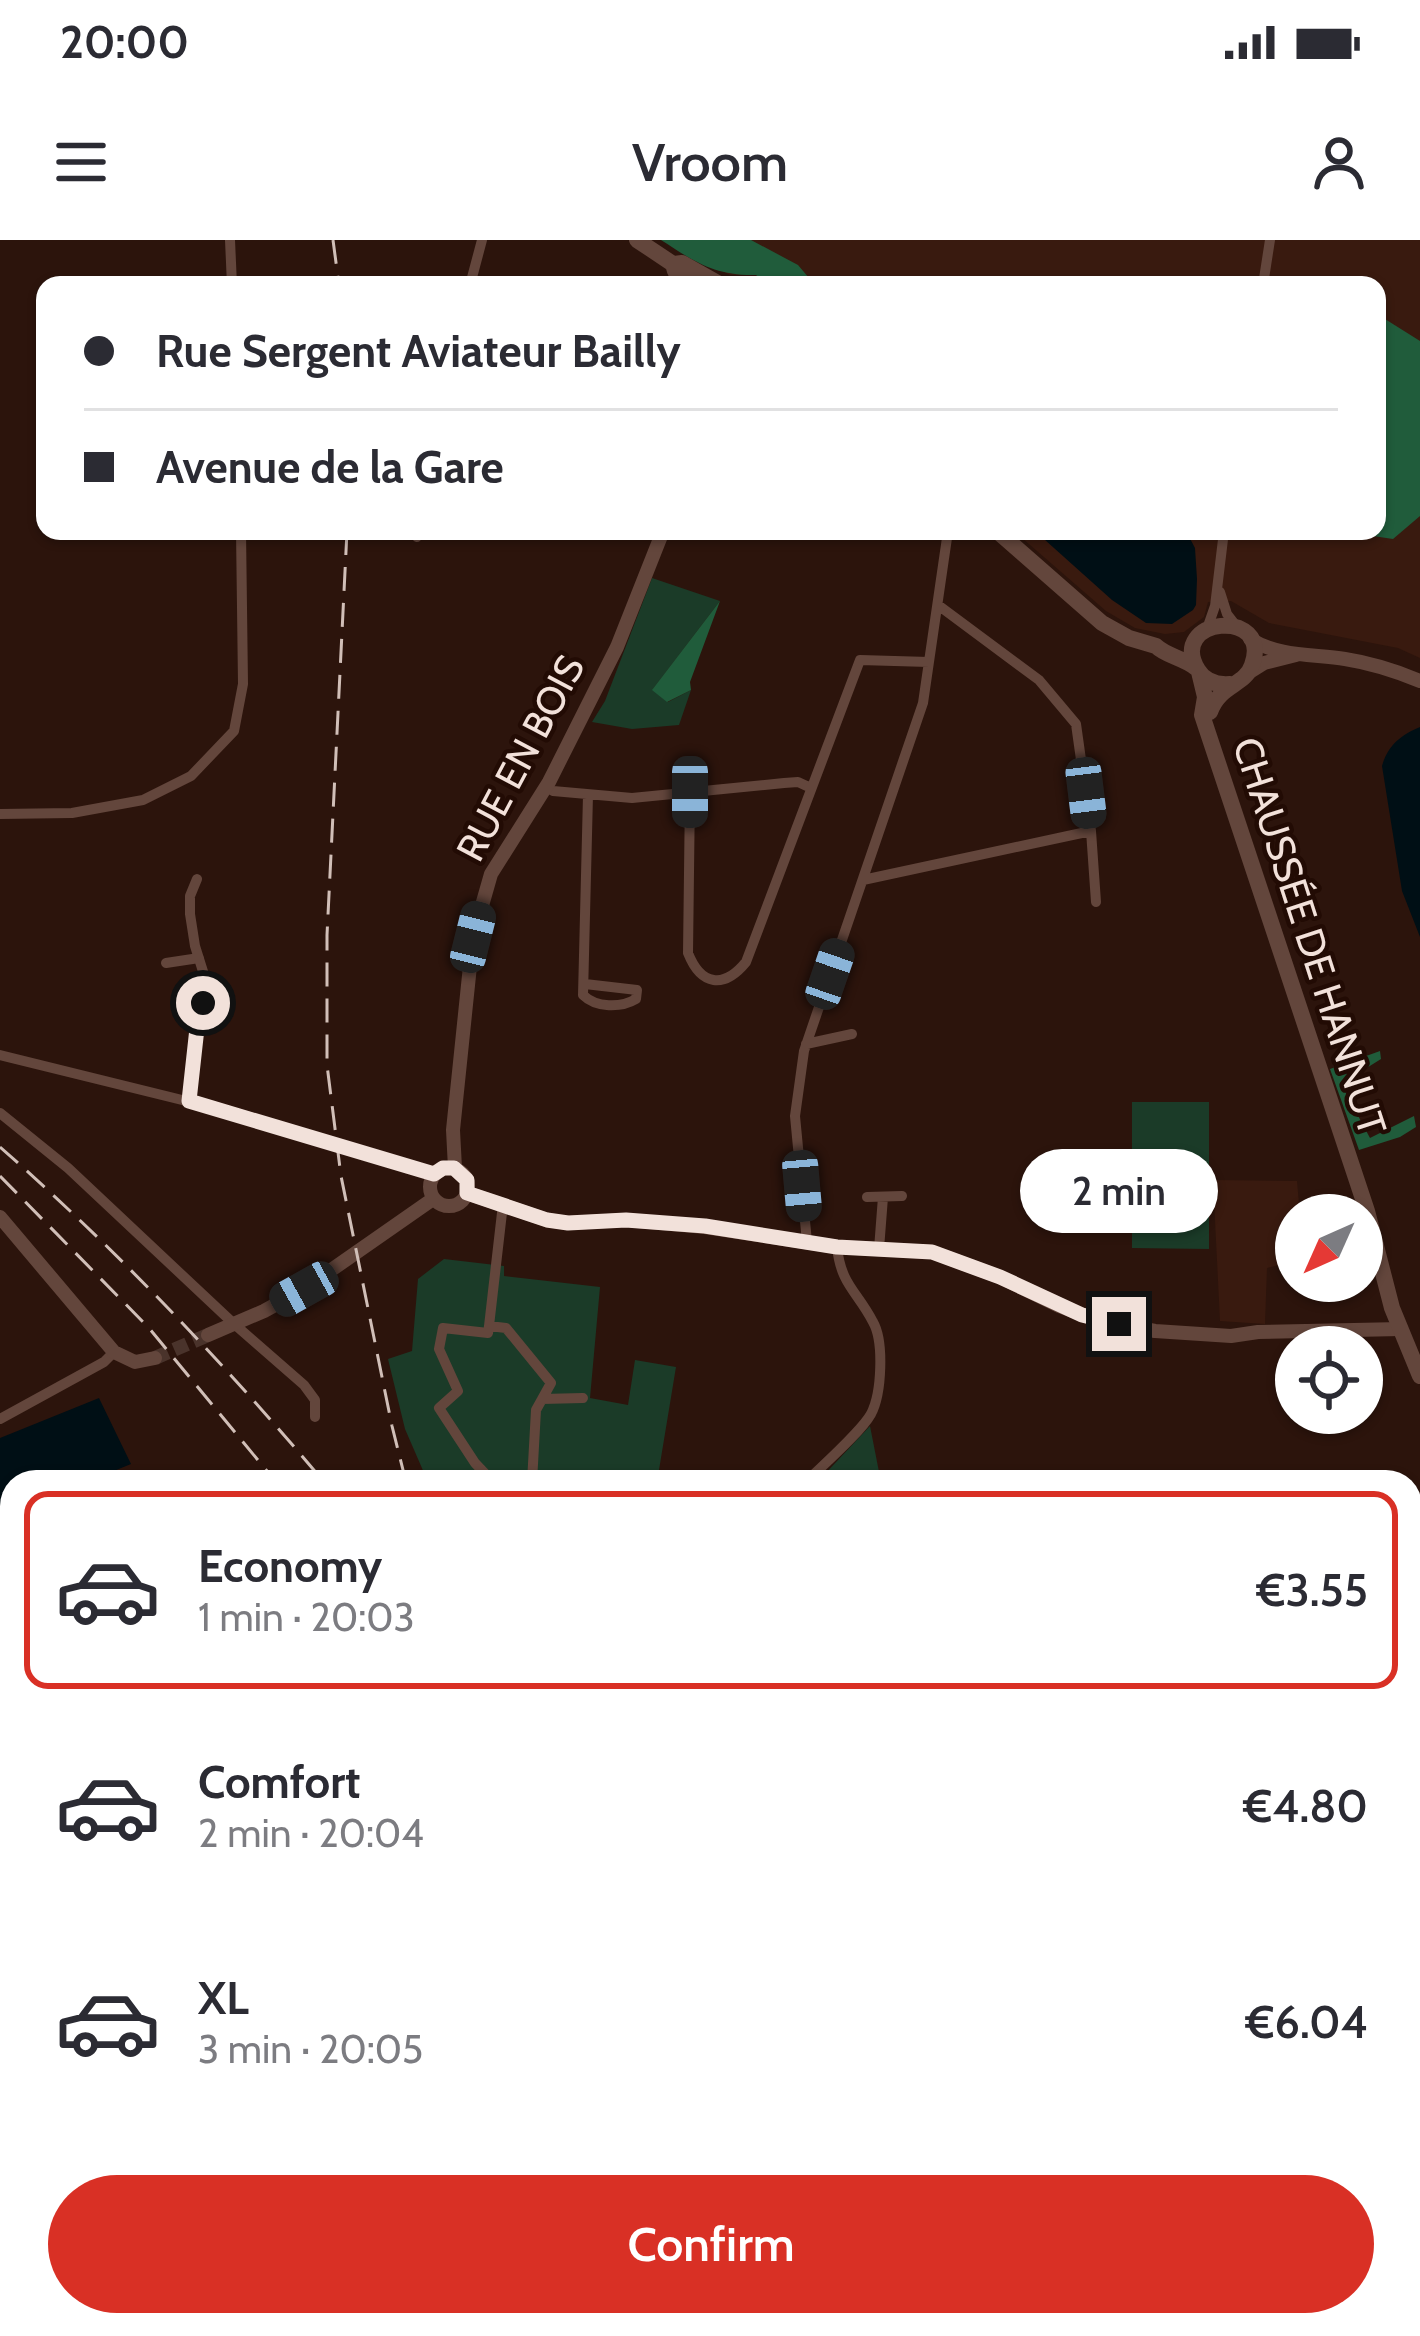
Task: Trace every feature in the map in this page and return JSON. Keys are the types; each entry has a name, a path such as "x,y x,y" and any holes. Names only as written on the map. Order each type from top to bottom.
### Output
{"main road":[{"path":"638,240 673,264 682,276"},
{"path":"673,264 682,263 705,276"},
{"path":"1007,540 1102,622 1178,656 1213,683 1230,685 1248,674 1254,656 1244,633 1220,624 1180,643 1156,646"},
{"path":"1197,670 1193,651 1203,633"},
{"name":"CHAUSSÉE DE HANNUT","path":"1197,670 1205,692 1202,715 1367,1211 1392,1308 1420,1376"},
{"name":"CHAUSSÉE DE HANNUT","path":"1205,720 1216,698 1230,685"}],"street":[{"path":"230,240 232,276"},
{"path":"472,276 482,240"},
{"path":"1264,276 1270,240"},
{"path":"0,814 72,813 143,800 190,776 234,730 243,684 241,540"},
{"name":"RUE EN BOIS","path":"454,1168 453,1130 473,937 491,874 546,787 617,647 659,540"},
{"path":"807,1242 795,1116 806,1045 923,703 946,540"},
{"path":"1203,633 1218,590 1222,540"},
{"path":"1218,590 1227,614 1262,646 1296,655 1349,659 1420,681"},
{"path":"938,604 1039,680 1076,724 1096,902"},
{"path":"1248,674 1264,663 1296,655"},
{"path":"690,792 688,953 706,977 722,981 733,977 746,962 860,659 929,662"},
{"path":"546,787 632,798 798,782 811,788"},
{"path":"585,984 588,795"},
{"path":"863,880 1091,831"},
{"path":"189,1101 199,1010 206,991 190,914 197,878"},
{"path":"166,963 199,958"},
{"path":"806,1045 852,1034"},
{"path":"0,1054 189,1101 434,1174"},
{"path":"0,1113 68,1168 304,1385 315,1400 315,1417"},
{"path":"454,1168 467,1180 467,1193 459,1204 439,1204 429,1189 434,1174 454,1168"},
{"path":"467,1193 568,1223 626,1220 705,1226 837,1247 920,1251 954,1258 1097,1320 1155,1331 1231,1336 1401,1329"},
{"path":"867,1197 902,1196"},
{"path":"879,1249 883,1197"},
{"path":"208,1335 304,1289 433,1199"},
{"path":"482,1470 439,1408 458,1391 440,1349 443,1328 488,1333 503,1204"},
{"path":"0,1217 115,1352 135,1362 155,1358"},
{"path":"818,1470 872,1414 879,1384 877,1328 843,1280 837,1247"},
{"path":"489,1326 506,1328 551,1383 536,1409 533,1470"},
{"path":"0,1419 115,1352"},
{"path":"542,1400 583,1398"}],"shaded area":[{"path":"661,240 1420,240 1420,658 1398,648 1269,623 1231,601 1208,602 1204,617 1184,632 1135,628 1106,611 1024,540 1386,540 1386,276 730,275"},
{"path":"1045,540 1191,540 1197,579 1193,610 1172,624 1146,623 1112,600"},
{"path":"1420,727 1420,937 1402,891 1382,766 1396,742"},
{"path":"1213,1180 1297,1181 1298,1194 1275,1194 1275,1266 1267,1268 1265,1324 1220,1321"},
{"path":"99,1398 131,1464 116,1470 0,1470 0,1438"}],"green space":[{"path":"661,240 751,240 798,265 807,276 742,275 695,261"},
{"path":"1386,320 1420,341 1420,516 1393,539 1386,538"},
{"path":"652,578 720,601 653,689 668,702 691,690 679,725 632,729 592,722 605,701"},
{"path":"720,601 691,690 667,702 652,690"},
{"path":"1380,1051 1381,1059 1341,1084 1370,1138 1414,1116 1416,1127 1359,1150 1330,1069"},
{"path":"1132,1102 1209,1102 1209,1249 1132,1248"},
{"path":"444,1259 504,1266 504,1276 600,1287 590,1398 628,1405 635,1360 676,1367 659,1470 423,1470 405,1429 388,1359 412,1351 418,1279"},
{"path":"870,1426 879,1470 829,1470"}],"tunnel":[{"path":"155,1358 208,1335"}],"railway":[{"path":"333,240 338,276"},
{"path":"347,540 327,935 327,1065 341,1176 403,1470"},
{"path":"0,1147 168,1308 314,1470"},
{"path":"0,1176 149,1328 266,1470"}],"route":[{"path":"203,1003 189,1101 434,1174 454,1168 467,1180 467,1193 547,1220 705,1226 837,1247 932,1252 1000,1277 1058,1306 1119,1324"}]}
